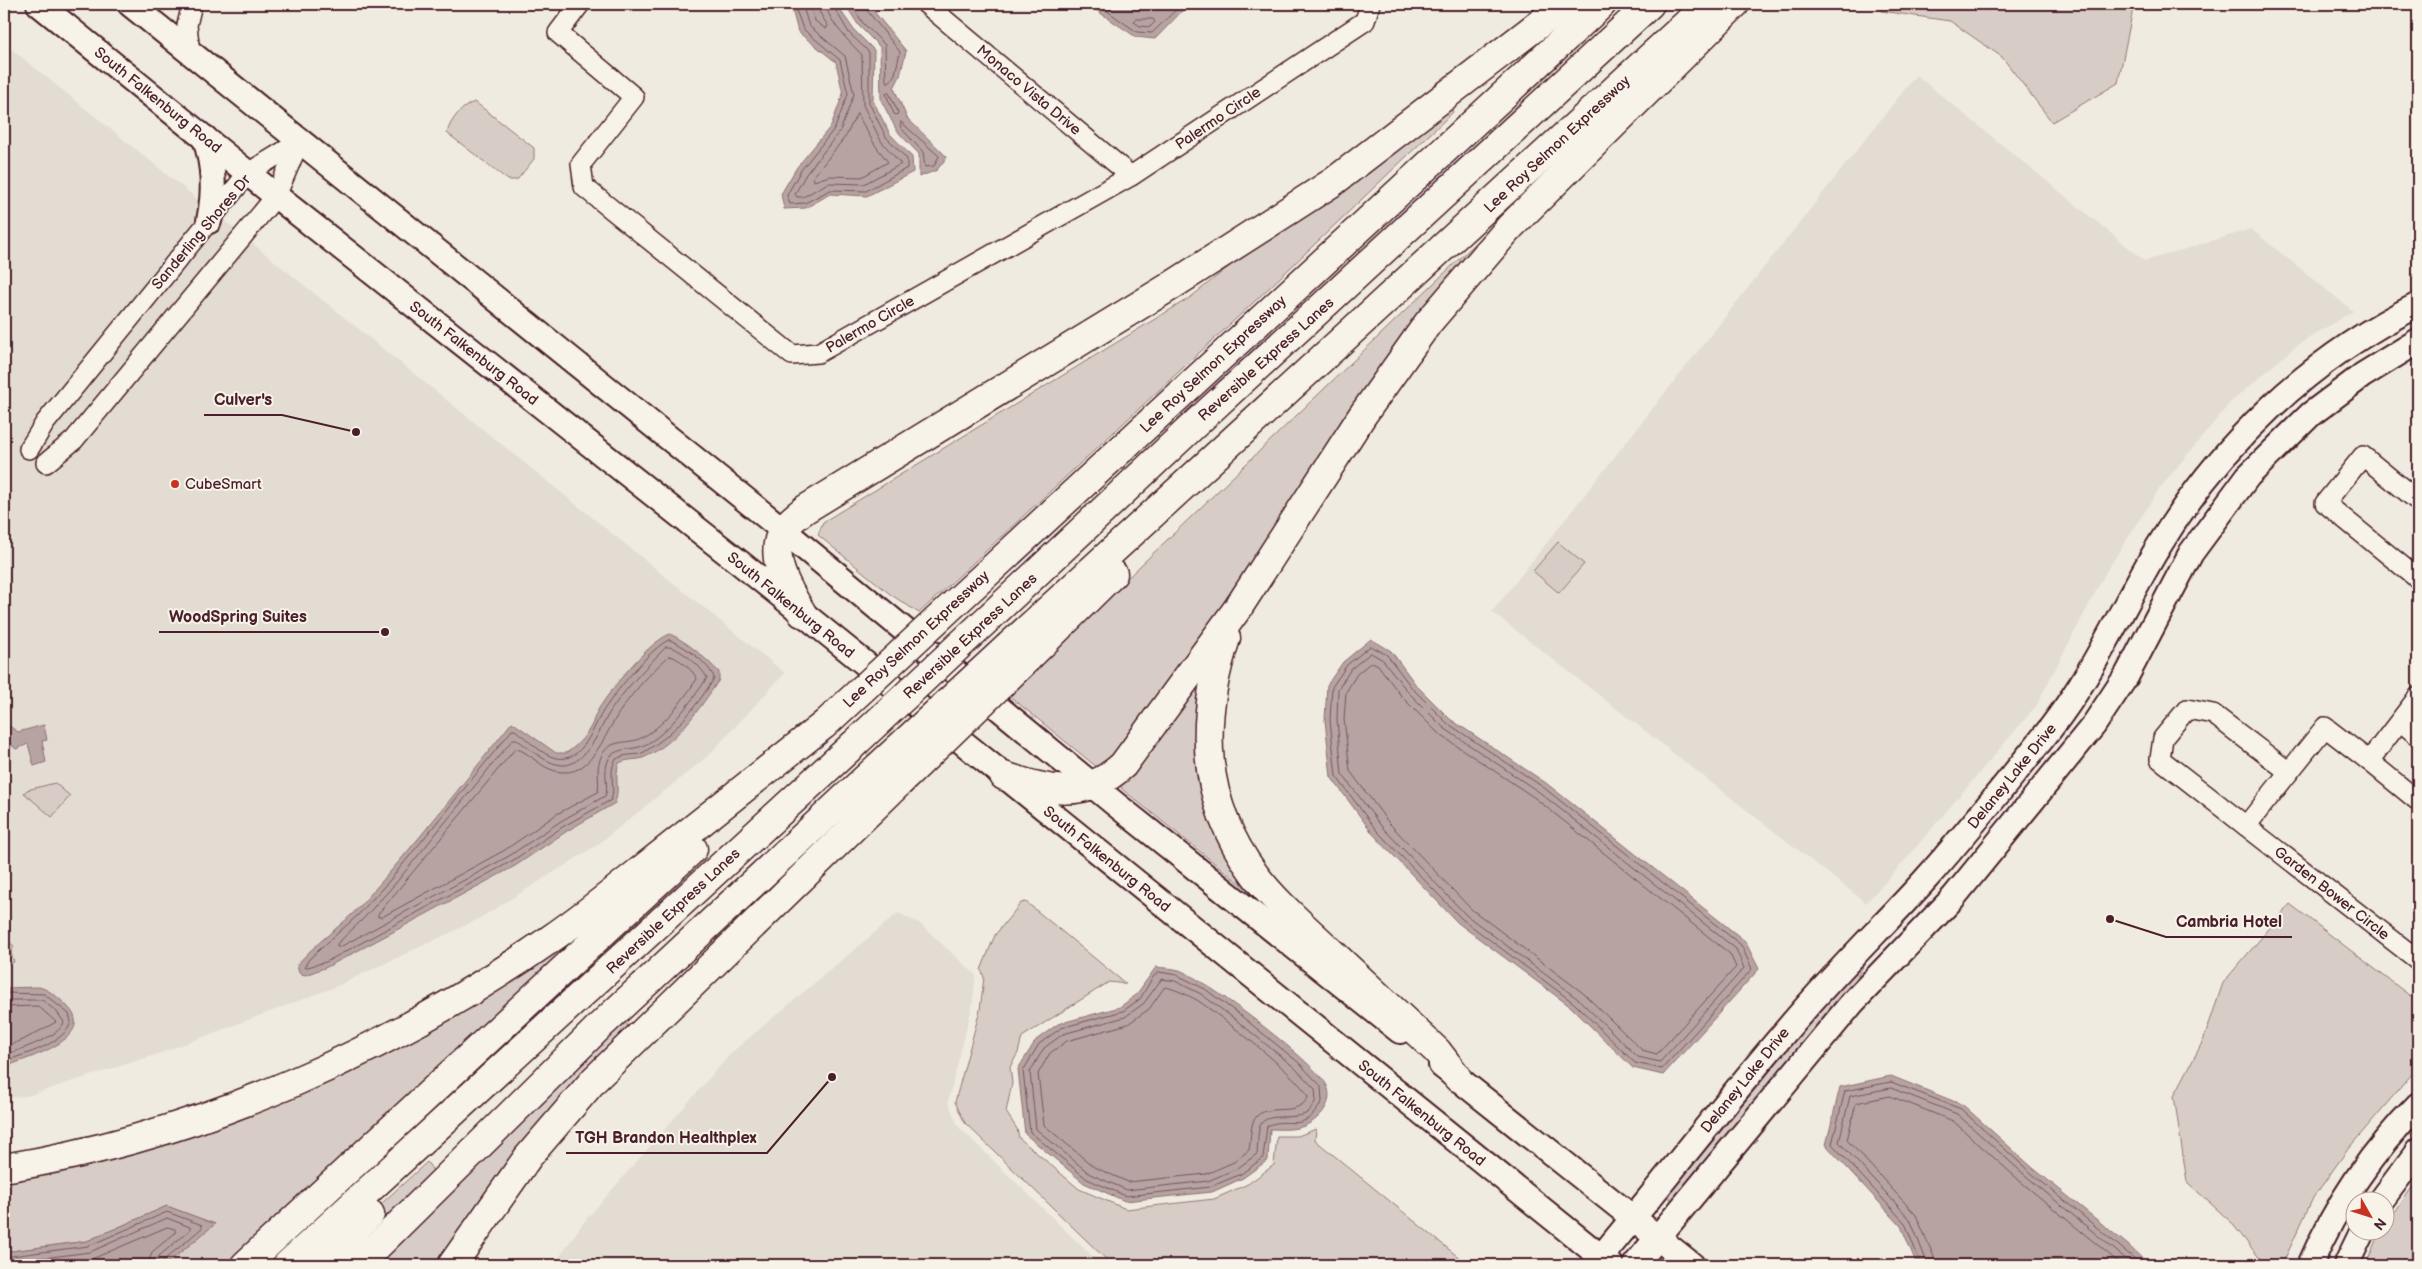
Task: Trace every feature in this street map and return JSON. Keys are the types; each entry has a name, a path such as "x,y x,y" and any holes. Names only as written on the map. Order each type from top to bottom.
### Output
{"highway":[{"path":"802,613 786,586 778,550 783,530 793,519 816,502 1171,286 1333,182 1564,4"},
{"name":"Lee Roy Selmon Expressway","path":"825,724 1602,4"},
{"name":"Reversible Express Lanes","path":"1006,637 1152,464 1650,4"},
{"name":"Lee Roy Selmon Expressway","path":"1006,637 1294,385 1708,4"},
{"path":"1004,776 1054,790 1066,791 1093,786 1111,776 1129,759 1238,608 1382,386 1454,291 1547,190 1735,4"},
{"path":"1238,608 1217,666 1208,720 1210,771 1226,826 1244,860 1269,892 1437,1051 1457,1077"},
{"path":"358,1265 601,1025 873,762 1006,637"},
{"path":"4,1168 77,1155 208,1115 320,1070 400,1031 503,970 552,938 825,724"},
{"path":"245,1265 555,980 825,724"},
{"path":"320,1265 352,1231 450,1136 873,762"},
{"path":"452,1265 528,1157 873,762"},
{"name":"Reversible Express Lanes","path":"287,1265 873,762"}],"street":[{"name":"South Falkenburg Road","path":"39,4 276,196 802,613 1602,1262"},
{"path":"190,54 187,25 192,4"},
{"name":"Palermo Circle","path":"580,4 558,34 634,97 582,164 584,187 792,355 818,353 1131,176 1365,21 1370,4"},
{"name":"Monaco Vista Drive","path":"926,4 1131,176"},
{"path":"136,5 190,54 783,530 1093,786 1692,1265"},
{"path":"205,138 214,174 209,221"},
{"path":"46,462 74,440 276,196 299,142"},
{"name":"Sanderling Shores Dr","path":"29,448 46,423 248,173 299,142"},
{"name":"Delaney Lake Drive","path":"1602,1262 1633,1218 1799,1015 1846,961 1958,842 2069,705 2092,668 2156,549 2197,488 2224,456 2264,414 2309,374 2362,337 2418,305"},
{"path":"1635,1265 1852,1003 1953,898 2093,726 2127,674 2191,553 2248,476 2312,414 2363,375 2418,341"},
{"path":"2418,501 2363,456 2325,503 2418,579"},
{"path":"2369,761 2418,697"},
{"name":"Garden Bower Circle","path":"2289,772 2214,714 2187,709 2162,738 2160,759 2418,960"},
{"path":"2400,721 2418,736"},
{"path":"2246,826 2325,727 2418,801"},
{"path":"2310,1265 2338,1208 2361,1171 2418,1105"},
{"path":"2387,1192 2418,1151"},
{"path":"2346,1265 2357,1242"}],"shaded area":[{"path":"1878,4 2134,4 2118,83 2052,122 2002,57 1950,21 1881,11"},
{"path":"4,43 785,673 708,756 596,846 477,920 333,988 155,1055 27,1096 4,1098"},
{"path":"1916,75 2145,261 2251,229 2353,311 2296,346 2230,403 2160,488 2106,572 2036,706 1901,865 1866,903 1492,612"},
{"path":"475,102 534,148 534,159 517,180 508,180 447,133 451,123 458,114 466,106"},
{"path":"1451,108 1453,112 1269,288 919,613 890,594 818,535 823,522 1191,297 1242,256"},
{"path":"1484,235 1488,239 1240,586 1103,772 1007,694"},
{"path":"1558,542 1584,564 1559,593 1533,571"},
{"path":"1204,661 1200,734 1278,914 1122,789 1120,783"},
{"path":"55,783 70,796 52,817 24,793 27,790"},
{"path":"1937,883 1938,885 1868,958 1846,996 1674,1201 1670,1199 1670,1190 1806,1023"},
{"path":"1026,902 1126,984 1109,982 1022,1037 1018,1053 1010,1067 1012,1083 1006,1112 1017,1129 1019,1138 1079,1189 1126,1209 1214,1199 1248,1184 1274,1165 1277,1136 1298,1136 1316,1129 1315,1140 1468,1265 1112,1265 965,1123 955,1102 980,1010 984,977 981,970 995,935 1021,903"},
{"path":"2290,904 2418,1002 2418,1069 2348,1149 2313,1198 2282,1265 2265,1265 2231,1222 2187,1182 2174,1096 2204,1039 2223,983"},
{"path":"898,913 919,923 976,975 972,1007 948,1102 958,1126 1101,1265 554,1265 583,1223 732,1052"},
{"path":"4,938 14,946 11,953 14,962 4,965"},
{"path":"556,950 560,952 460,1053 226,1265 165,1265 215,1224 167,1206 87,1241 4,1252 4,1181 39,1176 94,1163"},
{"path":"625,1022 632,1031 444,1265 379,1265 552,1091"},
{"path":"427,1162 434,1172 341,1265 314,1265"},
{"path":"2418,1179 2418,1265 2366,1265 2375,1242 2394,1242 2394,1213"}],"water":[{"path":"787,4 836,4 854,30 874,50 873,101 890,134 912,157 913,172 867,196 830,194 806,208 784,209 781,194 797,167 831,126 843,94 836,62 798,32 792,9"},
{"path":"845,4 868,4 906,51 900,76 894,88 907,118 947,157 937,170 919,177 919,154 897,131 881,100 880,47 859,26"},
{"path":"1087,4 1127,4 1144,9 1158,4 1189,4 1155,39 1136,37"},
{"path":"670,634 690,646 708,661 719,672 719,680 687,724 668,743 645,757 619,763 615,803 567,831 515,866 391,933 327,967 305,975 299,973 297,965 312,949 353,913 381,883 512,722 556,753 566,753 585,735 597,712 620,679 651,647"},
{"path":"1371,639 1391,651 1416,685 1450,719 1546,783 1745,941 1759,969 1663,1075 1633,1068 1571,1007 1458,923 1373,834 1331,777 1325,720 1327,685 1343,662"},
{"path":"44,725 47,740 42,741 46,762 34,766 28,744 16,749 4,739 4,733 9,726 18,732"},
{"path":"1156,967 1179,970 1192,976 1257,1021 1301,1057 1317,1073 1326,1084 1329,1099 1322,1112 1311,1123 1294,1129 1270,1129 1268,1160 1243,1178 1212,1192 1125,1201 1084,1183 1025,1134 1018,1069 1036,1040 1058,1024 1120,1007 1136,995"},
{"path":"39,987 51,992 67,1006 75,1017 74,1028 56,1046 4,1067 4,988"},
{"path":"1891,1076 1963,1105 2033,1168 2128,1245 2149,1265 1917,1265 1901,1226 1826,1145 1840,1087"},
{"path":"167,1206 215,1224 165,1265 4,1265 4,1252 87,1241"}],"place":[{"name":"Culver's","path":"356,432"},
{"name":"CubeSmart","path":"175,484"},
{"name":"WoodSpring Suites","path":"385,632"},
{"name":"Cambria Hotel","path":"2110,919"},
{"name":"TGH Brandon Healthplex","path":"832,1077"}]}
